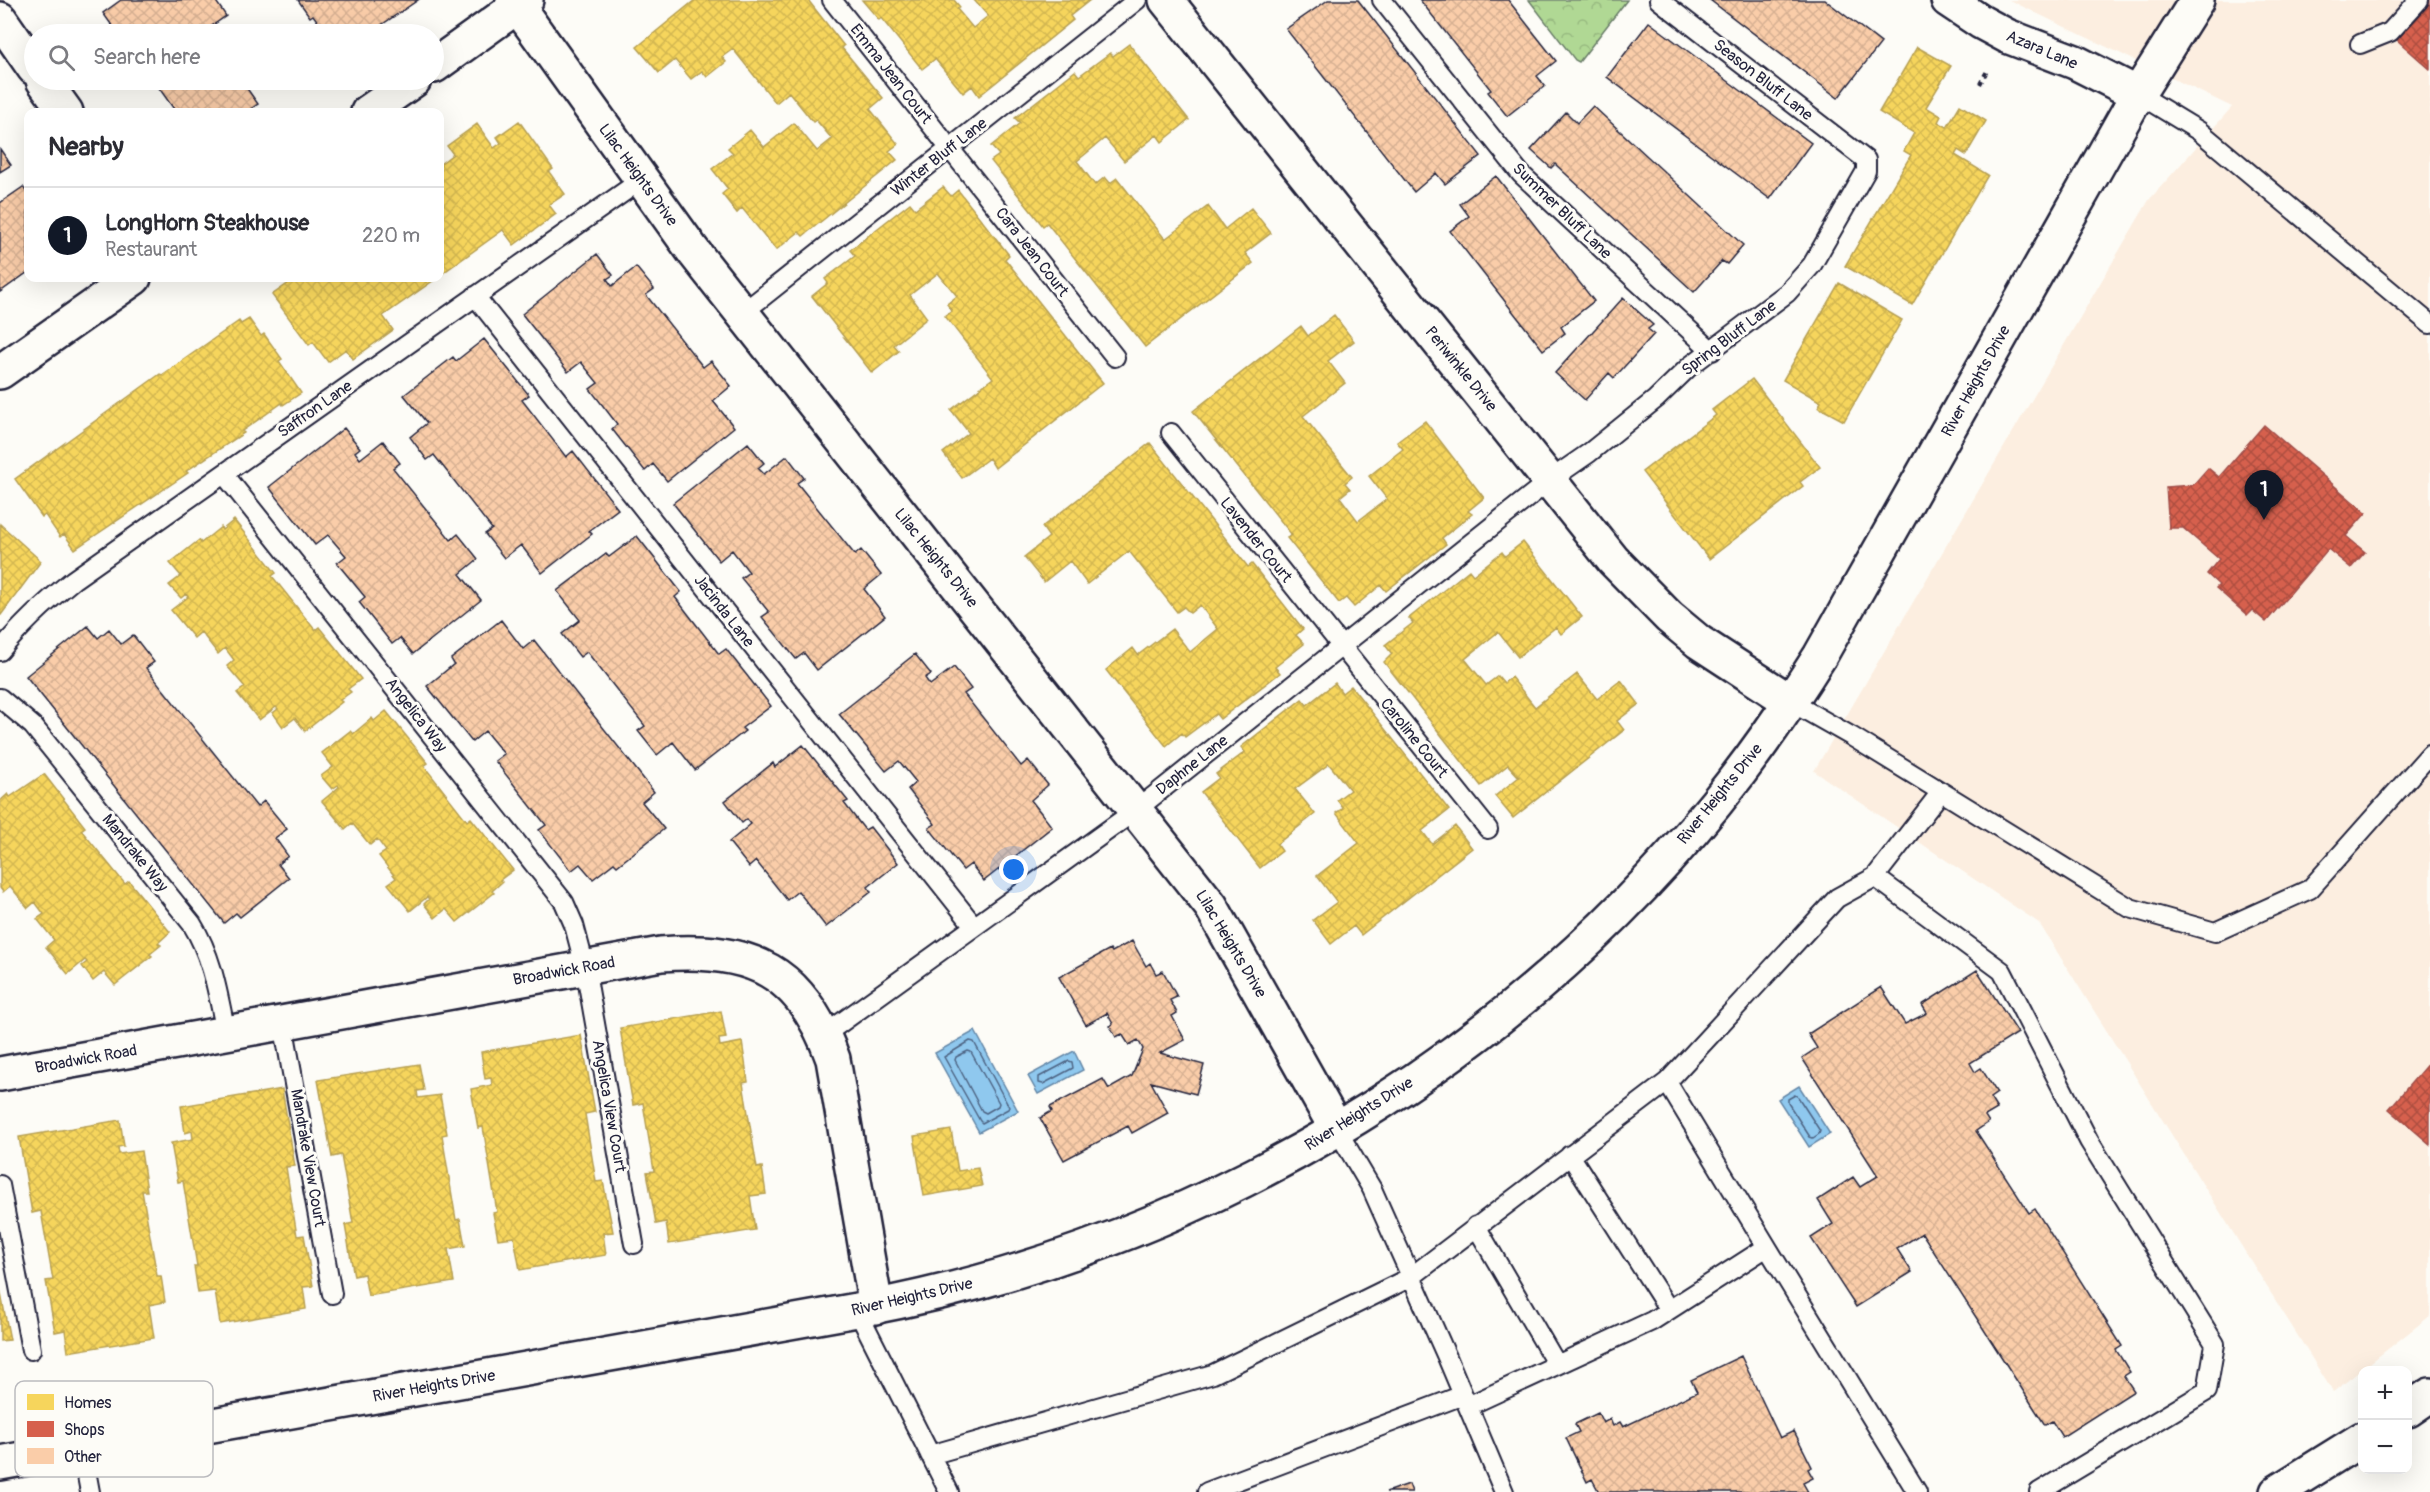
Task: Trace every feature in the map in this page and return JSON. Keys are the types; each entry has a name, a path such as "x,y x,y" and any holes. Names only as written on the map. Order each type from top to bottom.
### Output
{"main road":[{"name":"Periwinkle Drive","path":"1166,0 1613,560 1669,617 1731,664 1791,702"},
{"name":"Azara Lane","path":"1948,0 2007,36 2075,62 2138,94"},
{"name":"River Heights Drive","path":"213,1425 866,1308 962,1287 1051,1260 1138,1229 1224,1191 1337,1130 1384,1101 1457,1050 1528,995 1594,935 1656,871 1715,804 1791,702 1826,646 2138,94 2197,0"},
{"path":"444,58 519,2"},
{"name":"Lilac Heights Drive","path":"519,2 640,180 741,314 1136,810 1219,919 1337,1130"},
{"path":"0,19 24,54"},
{"path":"50,90 63,108"},
{"path":"374,108 400,90"},
{"path":"0,372 128,282"},
{"name":"Broadwick Road","path":"0,1074 661,954 694,951 739,958 766,970 794,989 811,1010 833,1059 866,1308"},
{"path":"2412,1407 2430,1395"},
{"path":"2277,1492 2358,1441"},
{"name":"River Heights Drive","path":"0,1463 15,1460"}],"lane":[{"name":"Emma Jean Court","path":"832,0 949,148"},
{"name":"Winter Bluff Lane","path":"741,314 1137,0"},
{"name":"Summer Bluff Lane","path":"1382,0 1521,174 1712,351"},
{"name":"Season Bluff Lane","path":"1659,0 1866,160"},
{"path":"2360,44 2390,32 2419,0"},
{"path":"2138,94 2199,131 2430,324"},
{"name":"Cara Jean Court","path":"949,148 1115,357"},
{"name":"Spring Bluff Lane","path":"1550,480 1589,453 1666,390 1680,374 1773,305 1800,279 1823,248 1866,171 1866,160"},
{"name":"Saffron Lane","path":"0,651 20,626 45,602 640,180"},
{"name":"Jacinda Lane","path":"475,296 974,926"},
{"name":"Lavender Court","path":"1171,434 1341,646"},
{"name":"Angelica Way","path":"224,474 564,902 574,925 585,968"},
{"name":"Daphne Lane","path":"824,1035 1136,810 1550,480"},
{"name":"Caroline Court","path":"1341,646 1488,829"},
{"name":"Mandrake Way","path":"0,698 33,726 192,924 214,973 226,1033"},
{"path":"1791,702 1851,735 2130,908 2215,932 2310,889 2430,754"},
{"path":"930,1455 1213,1374 1411,1277 1667,1082 1837,898 1875,877 1941,792"},
{"path":"1875,877 2002,971 2089,1142 2215,1344 2207,1391 2039,1492"},
{"name":"Angelica View Court","path":"585,968 634,1244"},
{"name":"Mandrake View Court","path":"283,1023 332,1294"},
{"path":"1667,1082 1917,1492"},
{"path":"1337,1130 1372,1190 1504,1492"},
{"path":"1570,1155 1669,1310"},
{"path":"0,1185 31,1350"},
{"path":"1476,1226 1557,1365"},
{"path":"1207,1492 1466,1401 1557,1365 1652,1321 1767,1247"},
{"path":"866,1308 930,1455 949,1492"},
{"path":"87,1477 90,1492"}],"shaded area":[{"path":"2009,0 2430,0 2430,1316 2366,1366 2358,1366 2358,1372 2333,1392 2039,923 1814,771 2149,200 2232,107"}],"green space":[{"path":"1529,0 1627,0 1579,62 1575,60"}],"water":[{"path":"975,1031 1018,1111 979,1132 935,1053"},
{"path":"1074,1051 1083,1070 1038,1094 1028,1076"},
{"path":"1799,1086 1830,1134 1809,1147 1778,1099"}],"building: Homes":[{"path":"695,0 808,0 844,46 842,48 883,98 870,109 898,144 889,151 897,160 803,236 799,232 776,250 742,208 737,213 722,194 728,189 712,169 733,153 728,148 750,130 764,147 794,123 817,151 832,139 816,120 813,122 789,92 776,103 733,49 722,57 726,62 707,77 702,71 691,79 675,60 659,73 637,47"},
{"path":"862,0 954,0 960,7 957,9 973,28 988,16 974,0 1090,0 1070,16 1073,20 979,96 972,86 963,93 935,59 922,69 881,18 879,20"},
{"path":"1129,44 1189,120 1162,142 1157,135 1124,161 1105,138 1077,161 1095,185 1105,177 1110,183 1117,178 1165,239 1208,206 1225,229 1251,208 1271,233 1245,253 1253,263 1145,347 1047,223 1043,226 991,161 999,155 991,146 1020,123 1015,118 1075,71 1079,76 1110,53 1113,56"},
{"path":"1917,47 1951,66 1926,107 1941,116 1938,122 1947,127 1960,105 1986,121 1966,155 1958,150 1955,155 1988,175 1912,305 1845,266 1911,155 1904,151 1914,133 1879,112"},
{"path":"519,121 553,169 549,172 565,194 549,205 556,214 514,245 503,230 444,272 444,161 453,154 447,146 477,124 494,148 501,143 497,137"},
{"path":"943,187 951,196 958,190 1009,255 1005,259 1103,383 995,468 989,458 962,478 943,453 969,433 951,410 993,378 945,316 952,311 947,304 957,296 938,273 910,295 927,318 894,345 899,351 872,373 812,296 828,283 825,279 855,256 850,250 910,203 915,209"},
{"path":"290,282 431,282 383,316 393,330 353,359 346,349 328,362 313,342 309,345 272,295"},
{"path":"1839,283 1902,320 1844,421 1818,407 1821,402 1783,380"},
{"path":"1334,315 1354,341 1328,361 1345,383 1303,416 1352,477 1345,483 1350,489 1340,497 1358,521 1387,499 1369,476 1403,449 1397,442 1425,421 1484,498 1468,511 1472,514 1442,538 1446,544 1386,591 1381,585 1354,607 1346,598 1339,603 1287,538 1292,535 1193,411 1301,326 1308,336"},
{"path":"249,319 261,336 264,334 282,359 279,361 301,393 283,405 282,403 242,431 244,433 186,471 188,473 75,549 64,534 60,537 45,515 42,517 15,479 160,374 162,375 239,321 241,324"},
{"path":"1752,379 1820,467 1800,482 1803,486 1709,559 1642,472 1716,415 1712,410"},
{"path":"1150,443 1248,567 1252,564 1303,629 1296,635 1304,644 1275,667 1280,673 1220,719 1216,714 1185,737 1182,733 1166,746 1106,670 1133,648 1138,655 1172,629 1190,652 1218,629 1200,605 1190,613 1184,607 1177,612 1129,551 1087,584 1070,561 1044,582 1024,557 1049,537 1042,527"},
{"path":"234,520 276,573 272,576 315,630 319,627 361,679 348,689 351,692 340,700 342,702 305,731 295,718 283,727 273,713 278,709 276,707 259,720 237,693 245,687 227,666 234,660 225,648 218,654 201,632 194,638 171,610 188,597 186,594 181,598 169,585 181,576 170,563 199,540 201,543"},
{"path":"0,524 41,561 1,615 0,614"},
{"path":"1523,542 1582,617 1561,634 1556,627 1518,657 1498,632 1465,659 1486,685 1498,676 1504,683 1511,677 1535,707 1577,674 1597,699 1621,680 1639,704 1617,721 1624,730 1513,818 1495,796 1519,777 1508,765 1481,786 1384,662 1392,654 1385,645 1413,623 1409,618 1469,570 1473,575 1502,552 1505,556"},
{"path":"1335,683 1342,693 1351,686 1449,810 1422,831 1432,844 1455,826 1472,848 1361,935 1354,926 1331,944 1313,920 1337,902 1317,876 1359,843 1336,813 1343,808 1337,800 1350,790 1329,764 1295,789 1315,814 1277,844 1282,851 1260,868 1201,792 1219,778 1216,774 1245,752 1241,747 1302,699 1307,705"},
{"path":"386,711 428,763 424,766 467,821 471,818 513,870 500,880 502,882 492,891 494,893 457,922 446,909 435,918 424,904 429,899 427,897 410,911 388,884 396,878 379,856 386,851 377,839 370,845 352,823 345,829 322,801 339,787 338,785 332,789 321,776 333,767 322,753 350,731 353,734 372,718 374,721"},
{"path":"44,774 85,827 81,830 125,884 129,881 170,932 158,943 161,945 150,954 152,956 115,985 104,972 93,981 82,966 87,962 85,960 68,974 46,947 54,940 37,919 44,914 35,902 28,908 10,886 3,892 0,888 0,801 8,794 10,797"},
{"path":"721,1011 726,1038 719,1039 720,1046 742,1042 748,1082 743,1083 757,1168 762,1167 766,1194 750,1196 755,1230 669,1244 666,1222 656,1224 647,1172 654,1171 643,1103 633,1105 620,1028"},
{"path":"581,1035 595,1112 585,1114 596,1182 603,1181 613,1232 603,1233 606,1255 520,1270 514,1237 498,1239 493,1213 497,1212 483,1127 478,1128 471,1089 492,1085 491,1078 485,1079 481,1052"},
{"path":"419,1064 424,1090 417,1091 418,1098 440,1095 447,1134 442,1135 456,1220 460,1219 465,1246 448,1249 454,1282 368,1296 364,1274 354,1276 345,1225 353,1223 341,1155 332,1157 318,1080"},
{"path":"282,1089 295,1166 286,1167 297,1236 304,1235 313,1286 303,1287 306,1309 220,1324 215,1291 198,1293 194,1266 197,1266 183,1181 178,1182 171,1143 193,1139 192,1131 185,1133 181,1106"},
{"path":"120,1120 124,1146 118,1147 119,1154 141,1151 147,1191 142,1191 157,1276 161,1276 165,1302 149,1305 154,1338 68,1352 65,1330 55,1332 46,1281 53,1280 41,1211 32,1213 19,1137"},
{"path":"951,1130 958,1171 978,1168 982,1186 924,1196 914,1136"},
{"path":"0,1289 10,1340 0,1341"}],"building: Shops":[{"path":"2430,0 2430,69 2397,40"},
{"path":"2264,425 2366,513 2346,536 2365,552 2351,568 2328,549 2266,622 2252,610 2247,615 2216,588 2219,585 2207,574 2219,559 2183,528 2169,528 2166,487 2193,485 2208,468 2219,477"},
{"path":"2430,1061 2430,1144 2389,1109"}],"building: Other":[{"path":"121,0 215,0 226,16 214,24 111,24 103,13"},
{"path":"298,0 418,0 383,24 320,24 313,15 310,17"},
{"path":"1328,0 1358,0 1481,156 1445,184 1436,173 1414,192 1286,29"},
{"path":"1420,0 1508,0 1556,61 1537,76 1545,86 1507,116 1488,92 1491,90"},
{"path":"1710,0 1825,0 1881,43 1838,98"},
{"path":"1649,22 1811,143 1770,199 1607,77"},
{"path":"160,90 248,90 258,104 252,108 173,108"},
{"path":"1593,106 1743,245 1727,264 1722,261 1694,292 1555,164 1551,168 1531,150 1566,112 1577,123"},
{"path":"0,149 11,165 0,172"},
{"path":"1496,176 1594,301 1561,327 1565,333 1543,350 1450,231 1469,216 1460,204"},
{"path":"24,188 24,275 0,292 0,203"},
{"path":"597,254 613,275 607,279 612,286 636,267 654,289 646,295 703,367 711,361 731,386 713,401 734,427 667,481 653,464 645,471 612,429 617,424 590,389 598,383 581,362 568,372 522,314"},
{"path":"1623,298 1653,325 1648,329 1654,334 1614,378 1609,373 1585,400 1555,373"},
{"path":"484,339 529,395 522,400 566,457 573,451 618,509 589,531 592,534 542,573 521,545 504,558 485,534 492,529 434,455 427,460 410,437 427,423 404,395 453,357 456,361"},
{"path":"344,428 360,448 355,452 360,459 383,441 400,463 393,468 451,540 458,534 478,559 460,574 481,600 413,654 400,638 392,644 359,602 365,597 337,563 346,556 328,535 315,545 269,487"},
{"path":"748,443 764,463 758,468 764,474 787,456 804,478 797,483 855,555 861,550 881,575 864,589 885,616 817,670 804,653 796,659 762,617 769,612 741,578 749,572 732,550 719,561 673,503"},
{"path":"637,536 681,592 675,597 719,654 726,649 771,706 742,728 745,731 695,770 673,742 657,755 638,731 645,726 587,652 580,657 562,634 580,620 557,591 606,554 609,557"},
{"path":"501,620 523,649 534,640 654,792 642,802 664,829 617,866 614,863 593,879 580,864 571,871 539,830 546,825 495,761 504,754 485,731 472,742 427,686 454,664 451,659"},
{"path":"88,626 98,638 109,629 121,644 133,635 154,662 146,668 257,807 264,801 287,829 275,838 288,856 278,864 289,878 240,917 236,913 224,923 26,676"},
{"path":"915,654 931,674 925,678 930,685 954,667 971,689 964,694 1021,766 1028,760 1048,785 1031,800 1052,827 984,881 971,864 963,870 929,828 935,824 908,789 916,782 899,761 886,771 839,714"},
{"path":"803,745 848,801 844,803 865,830 870,827 898,863 868,887 871,892 826,927 798,891 787,900 756,861 749,867 729,842 751,824 747,819 742,823 725,801 773,763 775,767"},
{"path":"1132,941 1146,966 1150,963 1156,974 1163,971 1177,997 1170,1000 1177,1013 1172,1016 1185,1040 1160,1053 1204,1065 1196,1094 1151,1082 1168,1113 1132,1133 1128,1126 1064,1160 1040,1118 1052,1111 1050,1107 1103,1079 1109,1089 1132,1076 1143,1049 1138,1040 1129,1045 1122,1034 1116,1037 1107,1013 1086,1025 1059,977 1110,949 1112,952"},
{"path":"1977,970 2018,1033 1970,1063 1975,1072 1981,1068 1997,1093 1990,1098 1997,1109 1985,1116 1989,1122 1976,1131 2029,1213 2035,1209 2122,1346 2116,1350 2130,1372 2124,1376 2134,1391 2062,1437 2052,1421 2045,1425 1922,1233 1897,1249 1912,1272 1856,1307 1811,1238 1833,1224 1818,1200 1853,1177 1860,1187 1878,1176 1802,1058 1817,1048 1808,1034 1881,987 1905,1024 1927,1013 1922,1005"},
{"path":"1741,1356 1780,1438 1794,1431 1812,1467 1808,1469 1813,1478 1803,1483 1808,1492 1599,1492 1592,1479 1587,1482 1566,1438 1579,1432 1575,1424 1598,1413 1603,1423 1610,1419 1613,1426 1620,1422 1623,1427 1697,1392 1691,1380"},
{"path":"1409,1484 1412,1492 1386,1492"}],"place":[{"name":"LongHorn Steakhouse","path":"2264,520"}]}
